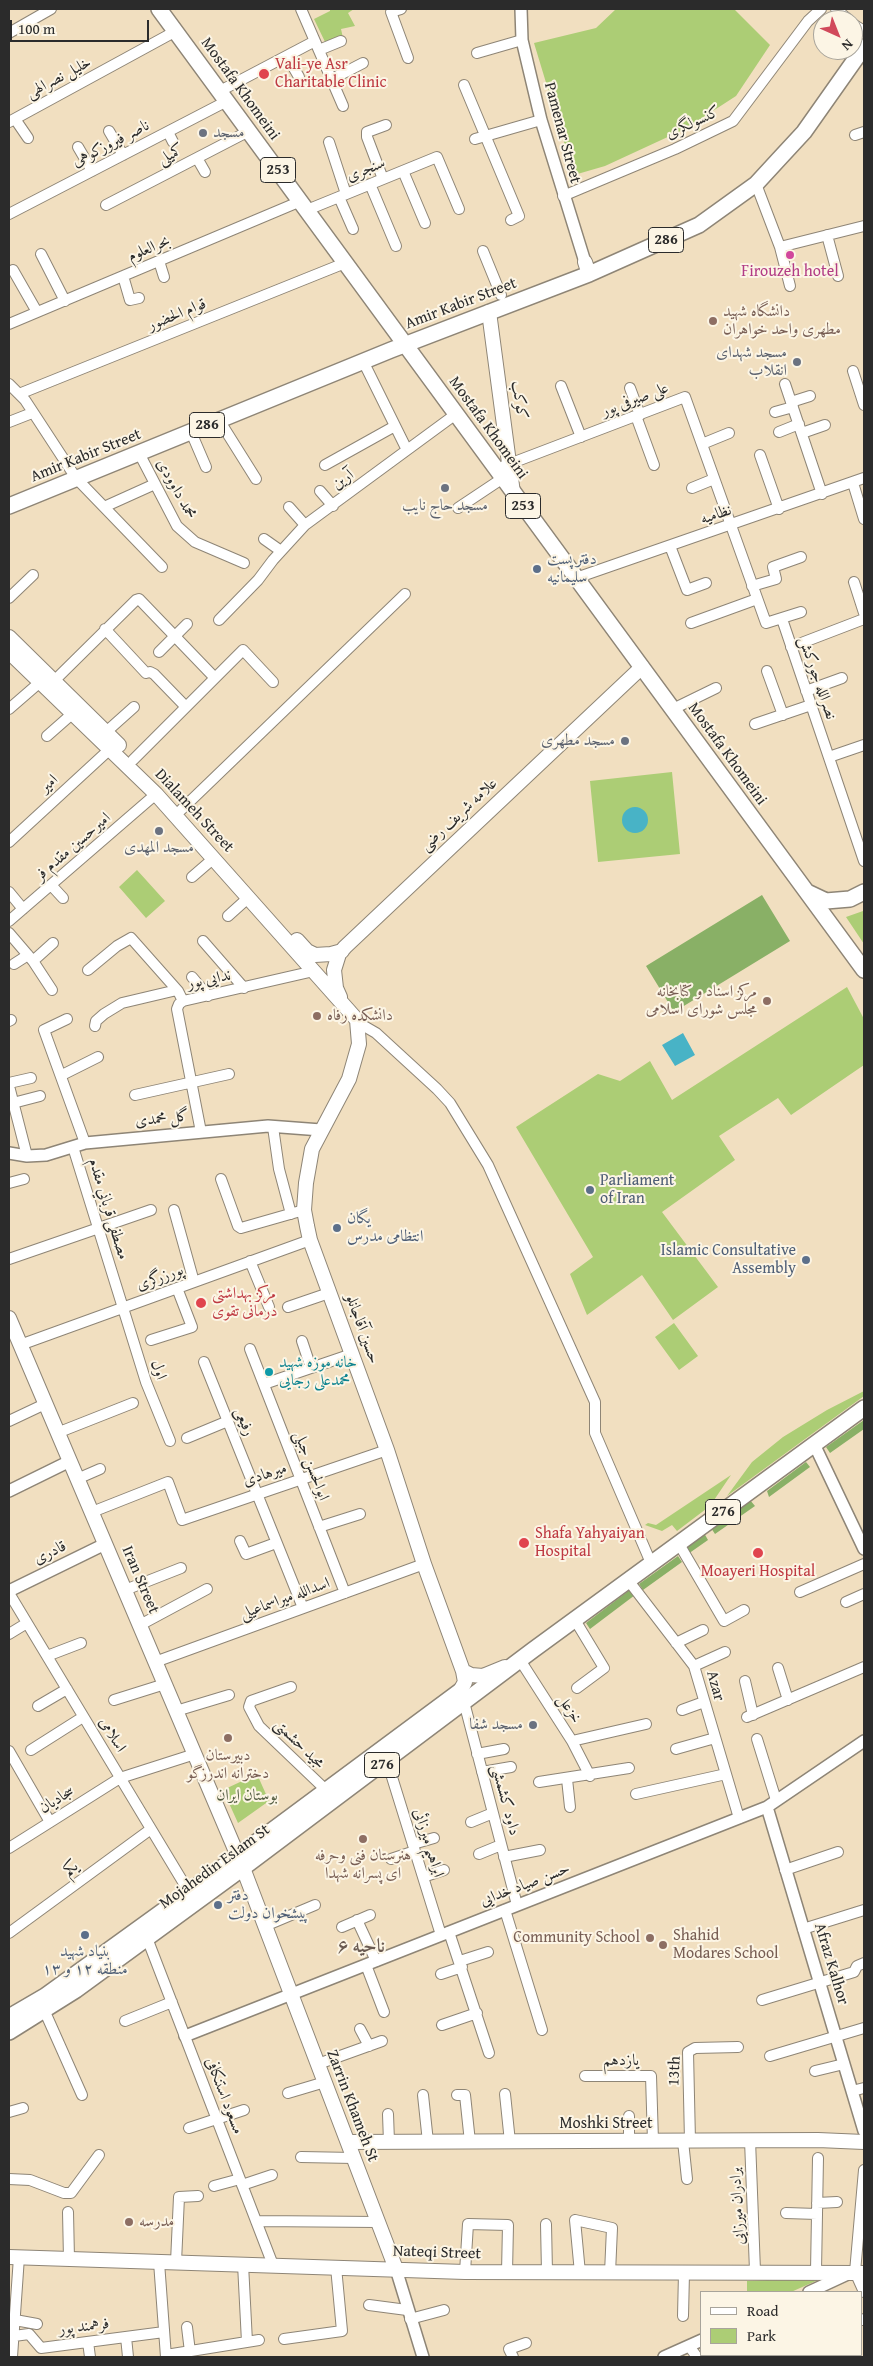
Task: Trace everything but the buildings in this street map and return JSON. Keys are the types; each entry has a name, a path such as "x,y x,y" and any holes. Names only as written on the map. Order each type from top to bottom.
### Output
{"main road":[{"name":"Mostafa Khomeini","path":"160,9 456,414 503,470 513,493 864,970"},
{"name":"Amir Kabir Street","path":"9,506 489,312 587,268 699,224 756,184 804,132 858,60"},
{"name":"کوکب","path":"489,312 503,470"},
{"name":"Dialameh Street","path":"9,636 55,680 181,810 302,947 318,955"},
{"name":"Dialameh Street","path":"9,652 156,794 342,1004"},
{"name":"علامه شریف رضی","path":"342,1004 334,979 336,961 342,951 642,667"},
{"path":"805,891 826,901 850,899 864,892"},
{"path":"314,971 318,955 342,951"},
{"path":"342,1004 358,1022"},
{"name":"حسین آقاجانلو","path":"358,1022 357,1054 349,1079 321,1130 310,1158 298,1212 387,1450 424,1564 463,1671"},
{"name":"Iran Street","path":"9,1318 241,1862"},
{"name":"276","path":"575,1620 864,1408"},
{"name":"Mojahedin Eslam St","path":"9,2032 45,2012 147,1938 327,1792 462,1697 520,1660 575,1620"},
{"path":"463,1671 471,1675 483,1676 520,1660"},
{"path":"462,1697 465,1682 463,1671"},
{"name":"Mojahedin Eslam St","path":"9,2017 45,1996 190,1892 241,1862 387,1761 462,1697"},
{"name":"Zarrin Khameh St","path":"241,1862 396,2269"},
{"name":"Moshki Street","path":"348,2142 750,2140 864,2142"},
{"name":"Nateqi Street","path":"14,2257 465,2272 684,2274 755,2271 859,2272"}],"street":[{"path":"301,9 343,106"},
{"name":"Pamenar Street","path":"521,9 522,40 541,120 563,196 587,268"},
{"name":"کنسولگری","path":"563,196 675,149 733,121 808,21 821,9"},
{"path":"9,33 46,10"},
{"path":"396,10 408,58"},
{"name":"خلیل نصرالهی","path":"12,120 176,31"},
{"path":"478,53 522,40"},
{"name":"ناصر فیروزکوهی","path":"9,214 168,132 287,56 340,41"},
{"path":"287,56 299,77"},
{"path":"332,79 363,64"},
{"path":"464,85 519,216 511,220"},
{"path":"12,120 28,138"},
{"path":"475,139 541,120"},
{"path":"383,179 367,137 367,132 386,125"},
{"path":"109,131 123,155"},
{"name":"کمیلی","path":"106,205 249,131"},
{"path":"168,132 173,142"},
{"path":"329,142 353,229"},
{"path":"78,147 92,171"},
{"name":"سنجری","path":"304,206 343,195 437,157 459,209"},
{"path":"197,158 205,172"},
{"path":"403,171 425,223"},
{"path":"370,184 396,246"},
{"path":"756,184 780,247 790,286"},
{"name":"بحرالعلوم","path":"9,324 159,261 304,206"},
{"path":"780,247 864,226"},
{"path":"827,235 838,276"},
{"path":"483,251 502,295"},
{"path":"41,254 65,301"},
{"path":"159,261 164,277"},
{"name":"قوام الحضور","path":"19,394 345,262"},
{"path":"14,270 37,312"},
{"path":"123,276 130,300 139,298"},
{"path":"364,362 407,450"},
{"path":"853,371 864,403"},
{"path":"9,384 19,394 76,478 162,567"},
{"path":"785,384 822,494"},
{"path":"561,386 581,437"},
{"path":"630,388 654,465"},
{"path":"776,412 810,396"},
{"name":"علی صیرفی پور","path":"458,508 503,470 581,437 685,397 731,525"},
{"path":"9,422 32,413"},
{"name":"آرین","path":"219,620 258,580 305,525 456,414"},
{"path":"219,420 256,478"},
{"path":"779,432 825,425"},
{"path":"325,465 395,426"},
{"path":"190,432 206,467"},
{"path":"702,444 729,434"},
{"name":"محمد داوودی","path":"139,453 177,526 195,542 244,563"},
{"path":"760,455 779,509"},
{"name":"نظامیه","path":"576,578 864,478"},
{"path":"692,488 714,479"},
{"path":"853,483 864,519"},
{"path":"104,507 154,484"},
{"path":"320,491 333,506"},
{"path":"289,507 305,525"},
{"path":"731,525 766,624 801,612"},
{"path":"264,539 282,550"},
{"path":"670,546 687,590 706,583"},
{"path":"752,586 776,579 773,567 801,557"},
{"path":"9,598 33,575"},
{"path":"854,582 864,613"},
{"path":"181,810 405,594"},
{"path":"691,622 757,599"},
{"path":"55,680 136,600 139,600 215,678"},
{"name":"نصرالله جورکش","path":"782,619 864,861"},
{"path":"791,647 864,619"},
{"path":"159,652 187,624"},
{"path":"105,629 146,673 154,674 186,707"},
{"path":"133,760 243,650 273,682"},
{"path":"767,671 783,715"},
{"path":"806,691 842,678"},
{"path":"9,709 39,683"},
{"path":"673,709 716,688"},
{"path":"755,724 811,705"},
{"path":"106,732 134,707"},
{"path":"47,736 72,714"},
{"path":"829,757 864,745"},
{"name":"امیر","path":"9,842 110,749"},
{"name":"امیرحسین مقدم فر","path":"9,921 156,794"},
{"path":"192,877 214,858"},
{"path":"51,885 63,898"},
{"path":"9,892 23,909"},
{"path":"228,916 248,898"},
{"path":"9,933 31,958 52,990"},
{"path":"88,970 117,946 131,938 177,990 183,1001"},
{"path":"203,940 244,988"},
{"path":"14,964 31,958 53,943"},
{"name":"ندایی پور","path":"201,1132 177,1009 183,1001 314,971"},
{"path":"192,977 208,996"},
{"path":"94,1026 96,1021 104,1014 122,1003 177,990"},
{"path":"67,1019 44,1030 62,1075 85,1143"},
{"path":"358,1022 376,1033 438,1089 450,1103 488,1165 596,1402 595,1433 651,1563"},
{"path":"62,1075 98,1057"},
{"path":"134,1095 229,1074"},
{"path":"26,1156 9,1084 31,1078"},
{"path":"13,1103 40,1096"},
{"path":"221,1179 239,1228 245,1228 298,1212 279,1169 273,1126"},
{"name":"گل محمدی","path":"9,1153 26,1156 46,1156 85,1143 273,1126 321,1130"},
{"name":"مصطفی قرباني مقدم","path":"73,1147 122,1308"},
{"path":"9,1183 24,1179"},
{"path":"9,1259 151,1210"},
{"path":"174,1210 194,1282"},
{"name":"پورزرگری","path":"20,1345 310,1240"},
{"path":"250,1262 269,1307"},
{"path":"152,1340 192,1327 177,1288"},
{"path":"288,1307 329,1292"},
{"name":"اول","path":"122,1308 146,1382 170,1441"},
{"path":"302,1341 311,1368"},
{"name":"ابوالحسن جبلی","path":"250,1349 345,1593"},
{"path":"264,1384 352,1354"},
{"name":"رفیعی","path":"204,1362 303,1608"},
{"path":"57,1433 133,1403"},
{"path":"9,1420 46,1404"},
{"path":"187,1438 228,1421"},
{"path":"814,1444 864,1549"},
{"name":"میرهادی","path":"92,1512 168,1482 182,1520 256,1493 387,1450"},
{"path":"9,1491 70,1461"},
{"path":"77,1479 100,1469"},
{"path":"320,1527 360,1514"},
{"path":"240,1541 246,1554 276,1543"},
{"name":"قادرى","path":"9,1592 105,1544"},
{"path":"679,1544 724,1621 744,1610"},
{"name":"اسدالله میراسماعیلی","path":"156,1662 424,1564"},
{"path":"800,1592 864,1564"},
{"path":"125,1590 180,1568"},
{"name":"Azar","path":"628,1580 694,1666 739,1818"},
{"path":"140,1626 208,1589"},
{"name":"اسلامی","path":"9,1592 190,1892"},
{"path":"846,1602 864,1594"},
{"path":"575,1620 604,1668 577,1688"},
{"path":"9,1634 27,1623"},
{"path":"676,1643 703,1630"},
{"path":"47,1656 81,1643"},
{"path":"694,1666 725,1652"},
{"name":"خزعل","path":"520,1660 572,1742 590,1776"},
{"path":"745,1681 750,1716 864,1667"},
{"path":"778,1668 788,1700"},
{"path":"114,1700 165,1684"},
{"name":"مجید حشمتی","path":"291,1687 252,1701 249,1707 259,1726 327,1792"},
{"path":"38,1706 67,1689"},
{"path":"176,1711 229,1695"},
{"name":"داود کشمشی","path":"462,1697 516,1905"},
{"path":"682,1710 704,1702"},
{"path":"31,1750 84,1717"},
{"path":"572,1742 646,1724"},
{"path":"676,1749 715,1738"},
{"path":"757,1739 772,1804"},
{"name":"حسن صیاد خدایی","path":"185,2036 772,1804 864,1741"},
{"path":"477,1754 504,1749"},
{"path":"9,1751 50,1822"},
{"name":"سجادیان","path":"9,1848 120,1778 194,1754"},
{"name":"ابراهیم میرزائی","path":"387,1761 423,1877 445,1934 461,1964 489,2053"},
{"path":"482,1772 511,1767"},
{"path":"539,1782 590,1776 629,1768"},
{"path":"636,1794 726,1774"},
{"path":"567,1779 570,1807"},
{"name":"Afraz Kalhor","path":"772,1804 786,1870 864,2131"},
{"path":"471,1822 493,1813"},
{"name":"یکم","path":"9,1933 151,1829"},
{"path":"391,1859 434,1838"},
{"path":"479,1854 501,1845"},
{"path":"504,1857 540,1850"},
{"path":"786,1870 838,1852"},
{"path":"423,1877 444,1870"},
{"path":"265,1926 315,1905"},
{"path":"505,1910 542,2030"},
{"path":"803,1929 864,1910"},
{"path":"342,1927 370,1915"},
{"path":"358,1920 384,2012"},
{"name":"مسعود استنکافی","path":"147,1938 273,2265"},
{"path":"441,1974 488,1952"},
{"path":"762,2000 854,1972 857,1966 864,1964"},
{"path":"124,2021 172,2002"},
{"path":"45,2012 82,2095"},
{"path":"442,2025 477,2013"},
{"path":"360,2028 368,2046"},
{"path":"770,2056 864,2028"},
{"path":"318,2064 382,2041"},
{"name":"13th","path":"686,2141 688,2052 695,2048 738,2047"},
{"path":"815,2071 844,2064"},
{"name":"یازدهم","path":"585,2076 651,2076 653,2141"},
{"path":"288,2093 325,2082"},
{"path":"852,2091 864,2088"},
{"path":"505,2094 510,2142"},
{"path":"423,2095 428,2142"},
{"path":"458,2095 465,2095 470,2142"},
{"path":"9,2112 23,2108"},
{"path":"189,2128 244,2110"},
{"path":"388,2114 389,2142"},
{"path":"629,2116 629,2141"},
{"name":"برادران میرزایی","path":"750,2140 755,2271"},
{"path":"686,2141 687,2179"},
{"path":"9,2179 30,2180 64,2193 73,2192 99,2155"},
{"path":"301,2157 354,2158"},
{"path":"816,2271 818,2158"},
{"path":"864,2170 859,2272 864,2292"},
{"path":"214,2186 272,2175"},
{"path":"176,2262 179,2197 198,2196"},
{"path":"817,2203 838,2202"},
{"path":"68,2212 69,2259"},
{"path":"786,2213 817,2214"},
{"path":"580,2273 576,2220 612,2228 610,2273"},
{"path":"256,2221 378,2222"},
{"path":"465,2272 468,2224 508,2225 507,2272"},
{"path":"546,2224 547,2272"},
{"path":"12,2357 14,2257"},
{"path":"159,2262 166,2356 259,2340"},
{"path":"243,2264 247,2342"},
{"path":"284,2338 342,2331 336,2267"},
{"name":"Zarrin Khameh St","path":"396,2269 423,2357"},
{"path":"812,2291 859,2272"},
{"path":"683,2316 684,2274"},
{"path":"369,2306 409,2314 444,2310"},
{"path":"13,2328 37,2324"},
{"path":"186,2327 190,2352"},
{"name":"فرهمند پور","path":"13,2328 29,2334 41,2348 164,2332"},
{"path":"126,2337 128,2357"},
{"path":"664,2357 700,2341"},
{"path":"88,2342 90,2357"},
{"path":"513,2357 509,2349 526,2343"},
{"path":"689,2346 696,2357"}],"green space":[{"path":"330,9 354,9 348,13 355,26 341,29 343,38 327,46 314,19 330,11"},
{"path":"616,9 734,9 770,45 736,96 685,129 605,166 574,175 534,43 596,28"},
{"path":"672,772 680,854 598,862 590,781"},
{"path":"137,870 165,901 146,918 119,887"},
{"path":"762,895 790,941 674,1012 646,966"},
{"path":"863,911 864,914 864,944 846,917"},
{"path":"847,987 864,1019 864,1065 791,1115 778,1098 719,1136 735,1160 662,1212 718,1287 673,1320 642,1275 587,1315 570,1274 593,1257 516,1127 598,1074 620,1081 650,1061 672,1100"},
{"path":"674,1323 698,1356 679,1370 655,1337"},
{"path":"864,1391 864,1396 727,1496 752,1462 783,1437 827,1410"},
{"path":"864,1420 864,1429 830,1453 826,1447"},
{"path":"806,1462 810,1467 769,1497 767,1491"},
{"path":"731,1475 710,1506 677,1531 672,1525 662,1531 645,1525 648,1523 656,1525"},
{"path":"750,1500 755,1506 715,1534 711,1528"},
{"path":"704,1533 708,1540 688,1554 686,1547"},
{"path":"678,1556 682,1562 643,1590 639,1584"},
{"path":"631,1589 635,1595 590,1629 586,1623"},
{"name":"بوستان ایران","path":"257,1774 269,1801 238,1823 223,1790"},
{"path":"825,2277 793,2291 747,2291 747,2281"}],"water":[{"path":"635,807 644,811 648,820 644,829 635,833 626,829 622,820 626,811"},
{"path":"683,1033 695,1055 675,1066 662,1045"}],"place":[{"name":"Vali-ye Asr Charitable Clinic","path":"264,74"},
{"name":"مسجد","path":"203,133"},
{"name":"Firouzeh hotel","path":"790,255"},
{"name":"دانشگاه شهید مطهری واحد خواهران","path":"713,321"},
{"name":"مسجد شهدای انقلاب","path":"797,362"},
{"name":"مسجد حاج نایب","path":"445,488"},
{"name":"دفتر پست سلیمانیه","path":"537,569"},
{"name":"مسجد مطهری","path":"625,741"},
{"name":"مسجد المهدی","path":"159,831"},
{"name":"مرکز اسناد و کتابخانه مجلس شورای اسلامی","path":"767,1001"},
{"name":"دانشکده رفاه","path":"317,1016"},
{"name":"Parliament of Iran","path":"590,1190"},
{"name":"یگان انتظامی مدرس","path":"337,1228"},
{"name":"Islamic Consultative Assembly","path":"806,1260"},
{"name":"مرکز بهداشتی درمانی تقوی","path":"201,1303"},
{"name":"خانه موزه شهید محمدعلی رجایی","path":"269,1372"},
{"name":"Shafa Yahyaiyan Hospital","path":"524,1543"},
{"name":"Moayeri Hospital","path":"758,1553"},
{"name":"مسجد شفا","path":"533,1725"},
{"name":"دبیرستان دخترانه اندرزگو","path":"228,1738"},
{"name":"هنرستان فنی وحرفه ای پسرانه شهدا","path":"363,1839"},
{"name":"دفتر پیشخوان دولت","path":"218,1905"},
{"name":"بنیاد شهید منطقه ۱۲ و ۱۳","path":"85,1935"},
{"name":"Community School","path":"650,1938"},
{"name":"Shahid Modares School","path":"663,1945"},
{"name":"مدرسه","path":"129,2222"}],"district":[{"name":"ناحیه ۶","path":"361,1947"}]}
